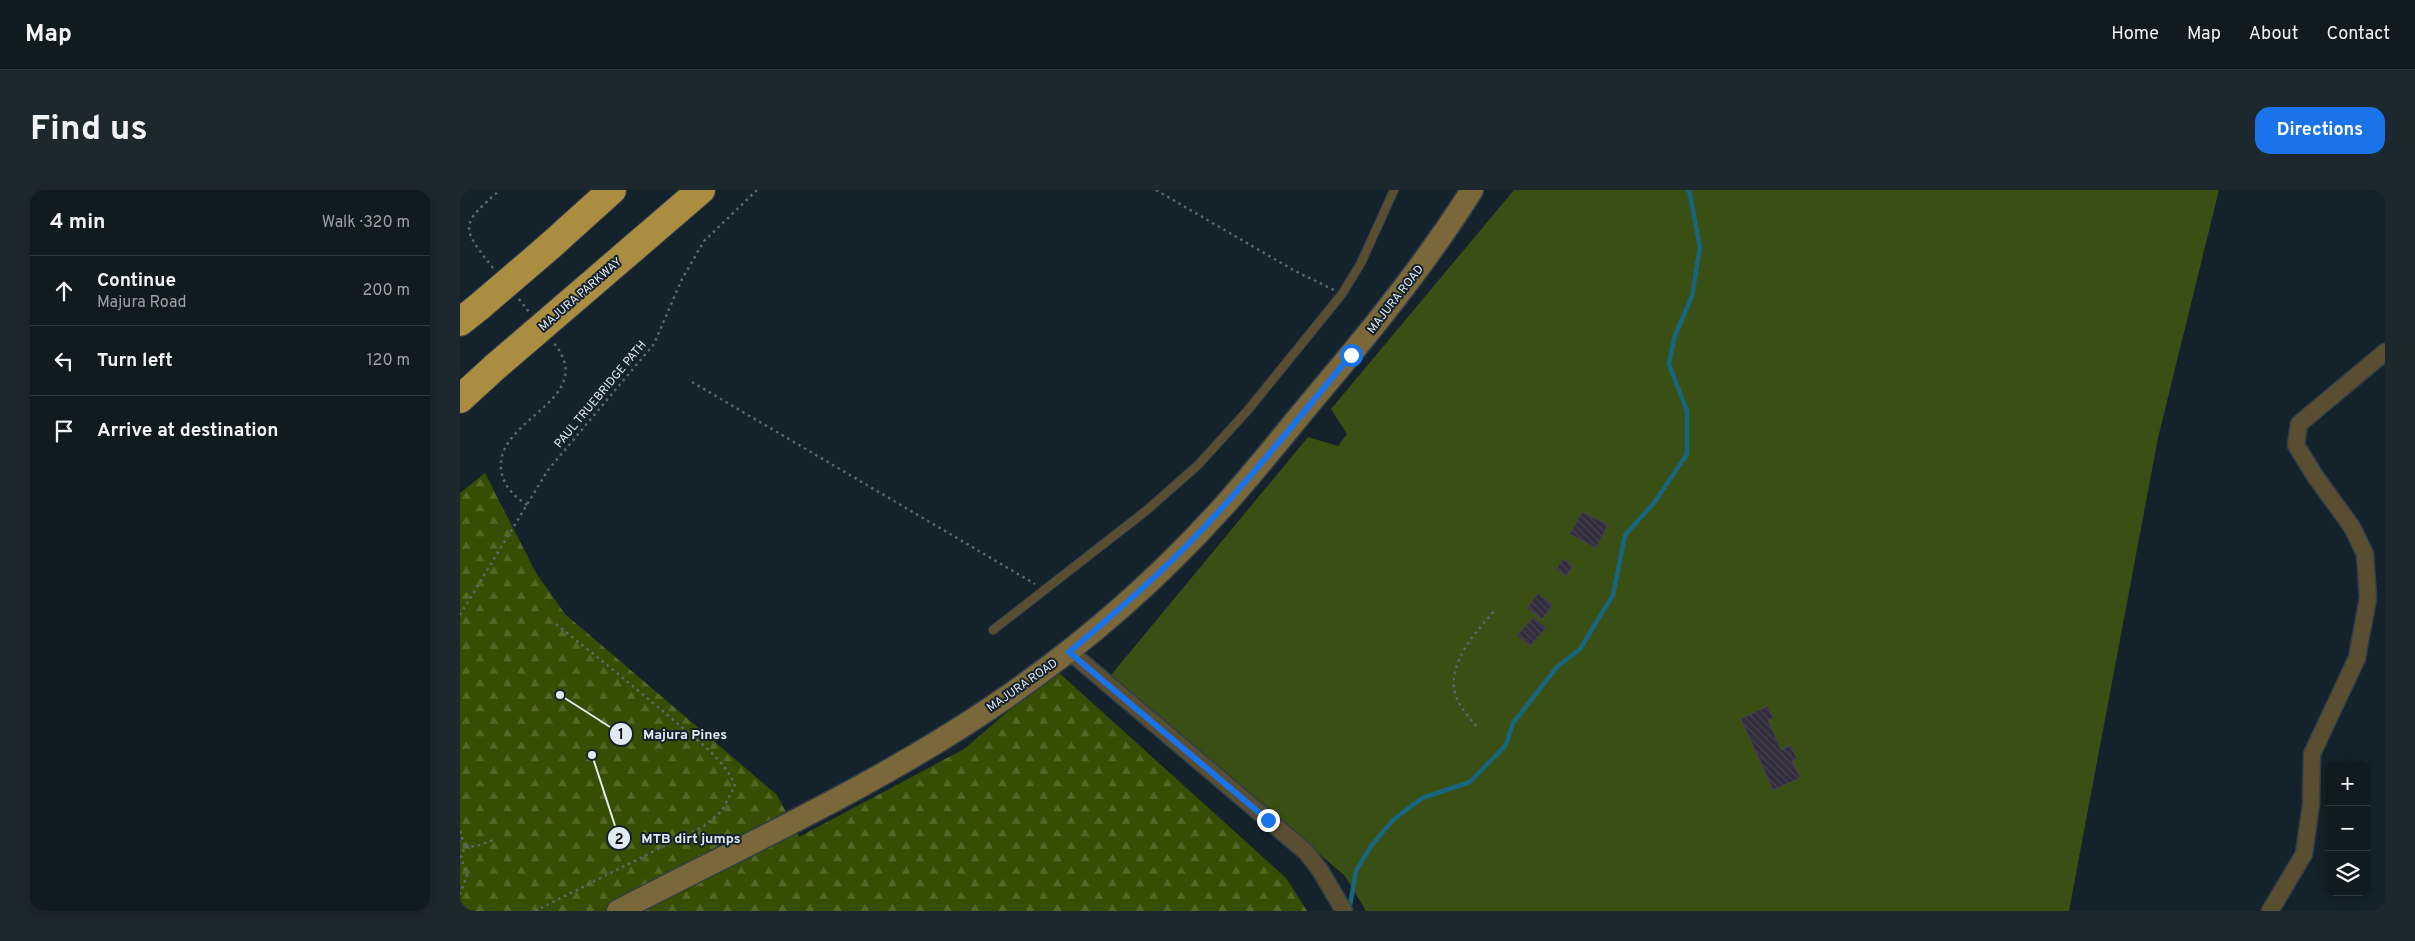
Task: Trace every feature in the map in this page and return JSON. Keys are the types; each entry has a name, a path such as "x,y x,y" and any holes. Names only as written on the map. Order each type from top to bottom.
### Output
{"highway":[{"path":"470,314 612,190"},
{"name":"MAJURA PARKWAY","path":"460,399 701,190"}],"street":[{"name":"MAJURA ROAD","path":"618,911 825,804 947,736 1008,696 1069,652 1124,605 1191,541 1254,472 1398,296 1421,266 1472,190"},
{"path":"2270,911 2304,854 2311,804 2312,754 2357,658 2368,598 2365,554 2352,527 2315,476 2296,445 2299,424 2385,352"},
{"path":"1069,652 1306,852 1320,870 1344,911"}],"lane":[{"path":"993,630 1148,510 1198,466 1248,410 1342,294 1361,263 1394,190"}],"path":[{"name":"PAUL TRUEBRIDGE PATH","path":"460,615 548,470 654,344 682,279 704,241 757,190"},
{"path":"1156,190 1295,271 1342,294"},
{"path":"692,382 1045,590"},
{"path":"1476,726 1457,700 1453,680 1460,657 1472,635 1495,610"},
{"path":"535,911 704,826 721,812 735,786 732,776 706,749 643,694 553,622"},
{"path":"460,830 465,847 461,857 467,876 460,894"},
{"path":"465,847 477,846 496,839"}],"green space":[{"path":"1514,190 2219,190 2158,438 2069,911 1366,911 1345,876 1111,675 1308,437 1338,446 1347,434 1331,409"},
{"path":"485,473 536,573 565,614 777,795 799,837 964,749 1056,670 1286,878 1307,911 460,911 460,493"}],"building":[{"path":"1582,512 1608,525 1596,548 1570,534"},
{"path":"1563,559 1573,566 1566,576 1556,569"},
{"path":"1538,593 1553,605 1542,619 1527,608"},
{"path":"1534,617 1546,628 1530,646 1517,635"},
{"path":"1768,706 1773,718 1768,720 1781,750 1791,745 1797,759 1792,761 1800,778 1773,790 1741,719"}],"waterway":[{"path":"1349,911 1356,871 1371,846 1393,820 1422,798 1470,782 1506,745 1513,723 1557,667 1580,649 1613,595 1625,535 1654,503 1687,454 1687,411 1669,364 1674,338 1692,296 1700,247 1689,190"}],"place":[{"name":"Majura Pines","path":"560,695"},
{"name":"MTB dirt jumps","path":"592,755"}],"route":[{"path":"1268,820 1069,652 1124,605 1191,541 1254,472 1351,355"}]}
